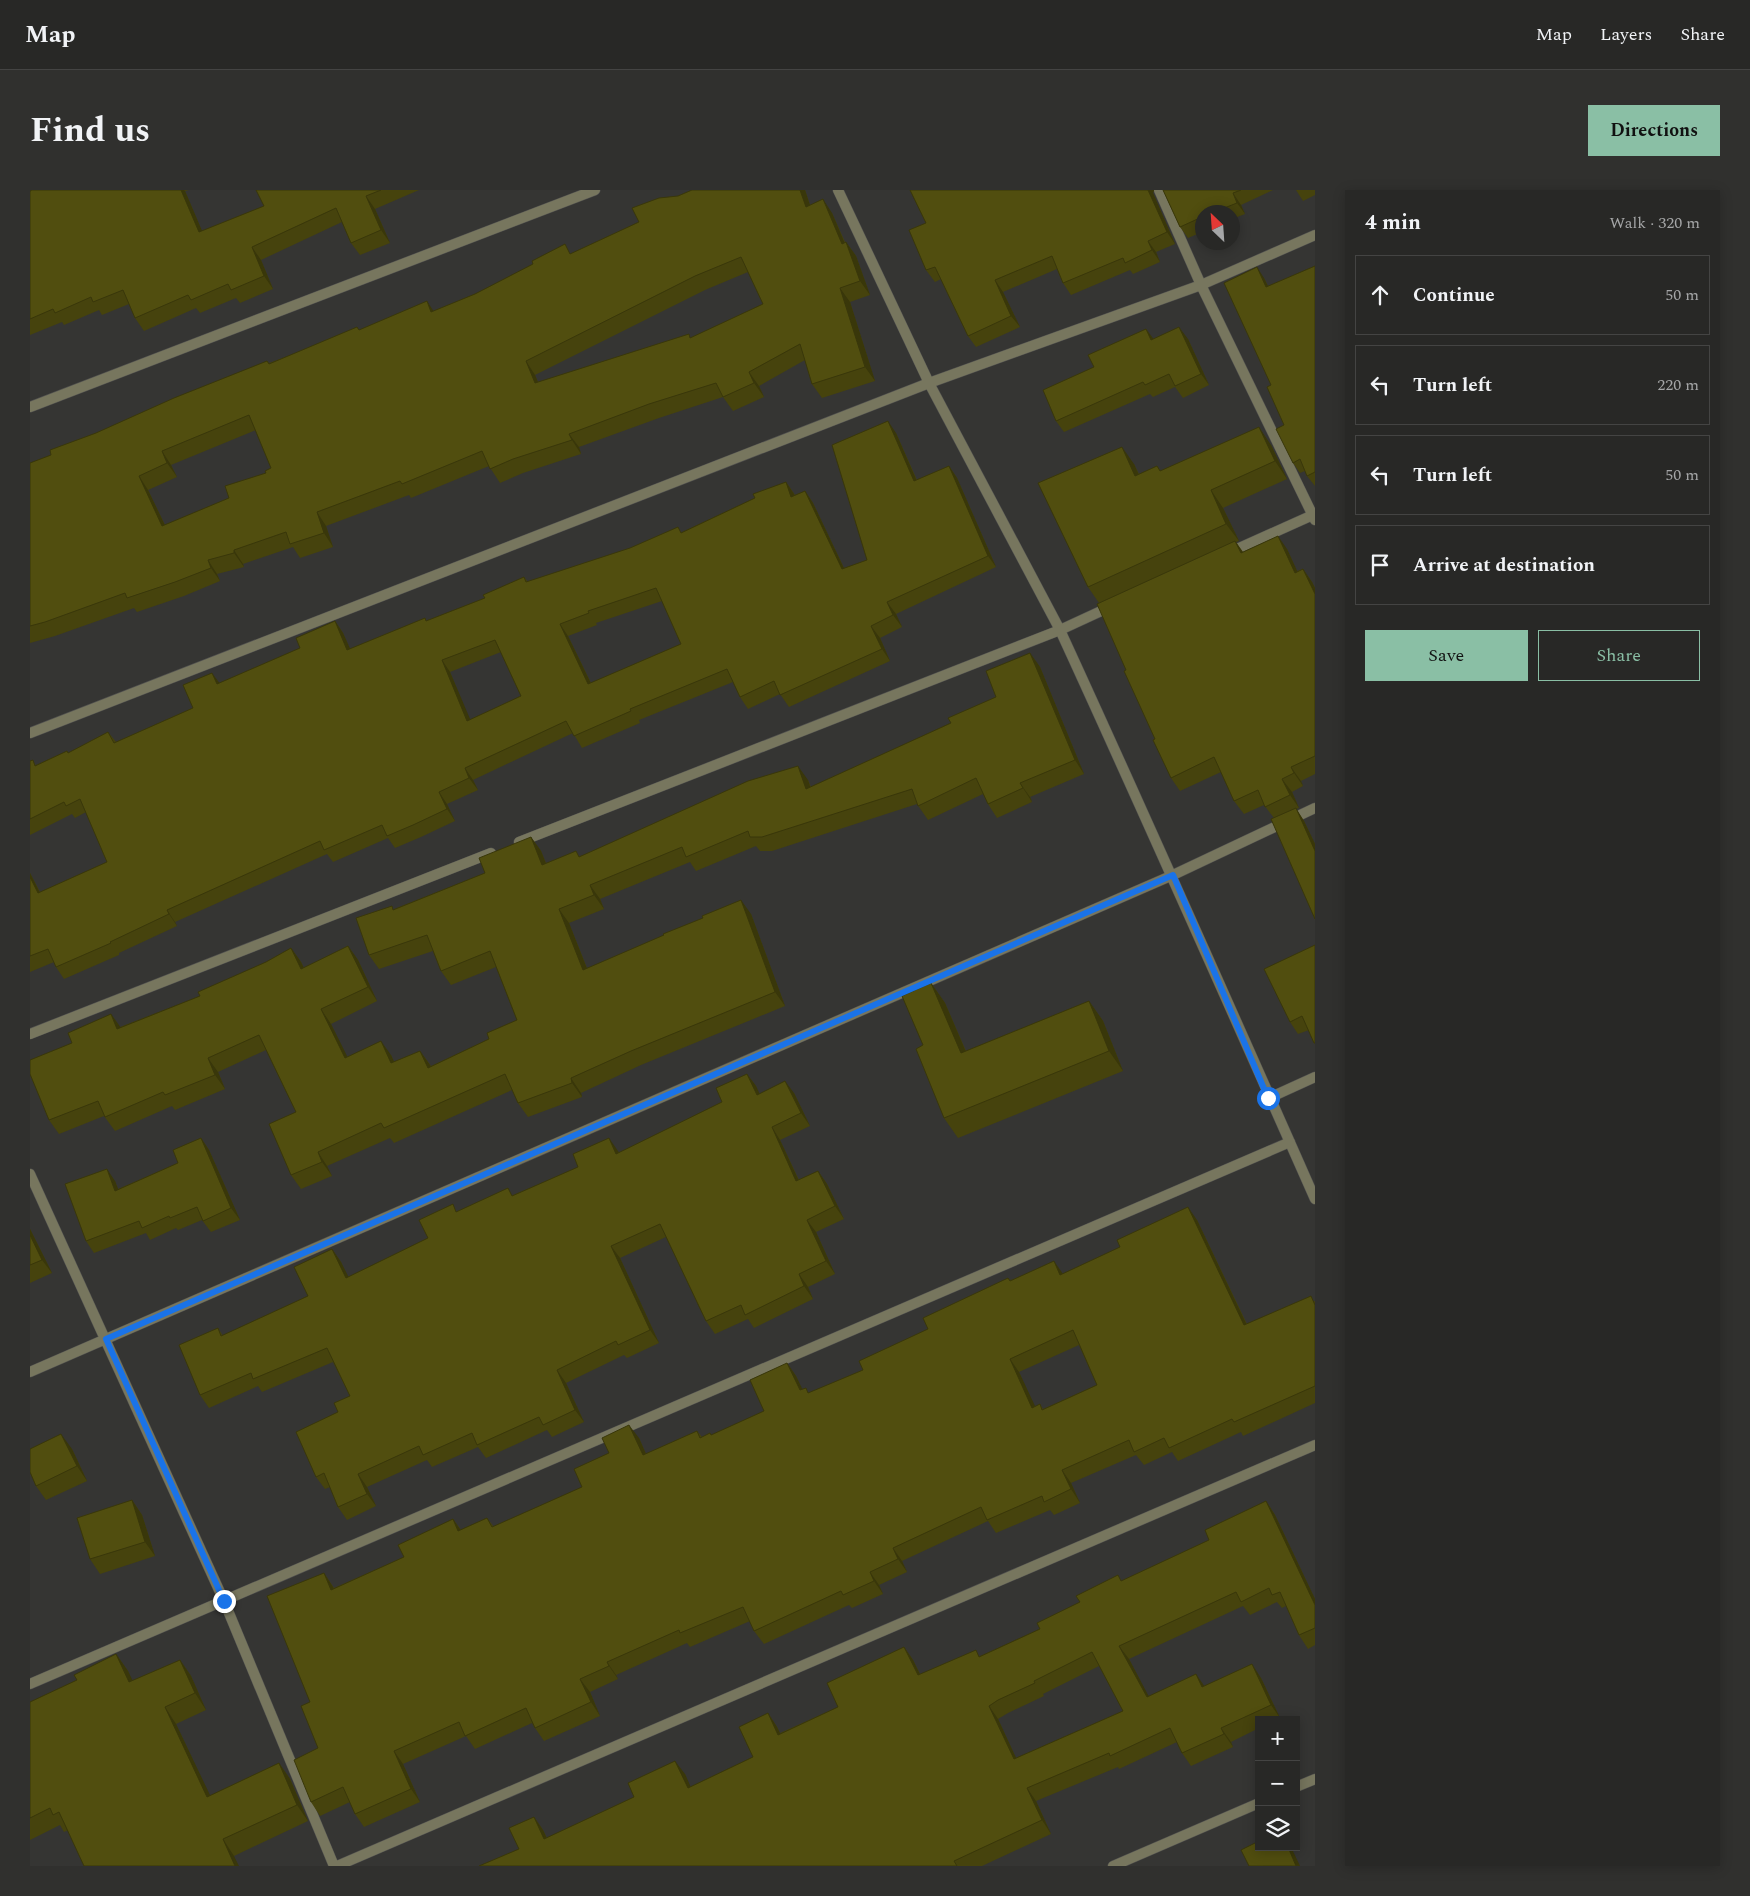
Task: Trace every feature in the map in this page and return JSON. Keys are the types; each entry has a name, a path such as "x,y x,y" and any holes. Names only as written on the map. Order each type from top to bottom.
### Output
{"street":[{"path":"30,407 595,190"},
{"path":"838,190 929,383 1060,630 1173,875 1268,1098 1315,1199"},
{"path":"1159,190 1201,285 1314,517 1222,556"},
{"path":"30,733 929,383 1201,285 1315,235"},
{"path":"30,1034 1060,630 1123,601"},
{"path":"30,1372 1173,875 1315,808"},
{"path":"1268,1098 1315,1077"},
{"path":"30,1684 1290,1142"},
{"path":"30,1174 224,1601 336,1866 1315,1445"},
{"path":"1300,1785 1315,1779"},
{"path":"1112,1866 1255,1805"}],"building":[{"path":"31,190 181,190 199,232 264,206 256,190 381,190 366,196 381,230 351,243 336,208 252,247 264,276 231,290 228,284 191,300 188,295 135,318 123,290 93,302 91,297 55,313 53,309 30,319"},
{"path":"692,190 800,190 806,207 823,199 842,244 846,242 860,281 840,288 865,367 812,384 800,344 749,372 754,383 723,397 716,383 649,404 569,434 572,440 513,459 490,469 482,451 402,484 400,481 317,512 324,533 290,544 286,532 234,550 234,553 208,560 211,568 175,582 127,598 125,593 30,626 30,463 51,455 50,450 96,433 174,398 267,361 269,364 357,327 359,330 427,301 431,312 475,294 533,264 532,261 565,244 570,254 639,222 632,208 659,198 678,196","holes":["741,257 763,304 690,338 689,334 535,383 526,361 695,276","249,415 271,468 265,471 266,473 225,486 229,498 162,526 139,476 167,463 162,451"]},
{"path":"910,190 1148,190 1167,232 1148,241 1152,250 1125,263 1123,258 1063,283 1052,256 995,280 1011,316 968,336 935,267 926,270 909,230 926,223"},
{"path":"1163,190 1241,190 1233,193 1237,203 1232,205 1195,205 1195,220 1180,227"},
{"path":"1315,266 1315,472 1307,476 1300,459 1293,463 1276,429 1284,425 1267,387 1271,385 1224,283 1257,267 1266,287"},
{"path":"1179,327 1201,374 1175,386 1169,374 1145,385 1143,382 1056,421 1043,390 1094,367 1088,355 1146,329 1151,340"},
{"path":"888,421 914,481 949,466 988,556 887,602 893,615 871,626 882,649 780,695 774,681 740,697 727,669 630,709 631,711 574,736 566,721 465,768 469,778 439,792 447,809 413,825 387,836 382,825 324,850 320,841 167,910 169,914 111,943 56,967 48,949 30,956 30,877 38,893 107,862 80,799 66,806 64,802 30,819 30,761 33,760 35,766 67,751 68,753 108,732 114,743 193,708 183,685 212,673 217,684 300,648 296,638 335,621 347,650 425,618 426,621 485,598 483,595 524,577 526,582 630,548 678,527 681,533 755,498 753,494 786,482 791,497 805,491 842,569 867,560 832,445","holes":["656,588 681,644 588,684 560,624 589,613 588,611","495,640 521,696 467,721 442,660"]},
{"path":"1259,427 1275,461 1211,490 1226,524 1088,587 1038,483 1122,447 1135,476 1157,466 1160,471"},
{"path":"1278,536 1295,573 1303,569 1315,594 1315,756 1291,767 1294,773 1282,779 1290,795 1265,807 1258,790 1234,801 1214,757 1171,778 1153,740 1155,739 1124,671 1126,670 1097,604 1235,541 1241,553"},
{"path":"1030,653 1075,760 1020,783 1023,788 988,804 976,778 918,806 912,789 762,837 750,837 748,831 686,857 682,847 590,885 594,895 559,909 583,970 741,900 775,992 631,1051 571,1078 572,1083 518,1103 505,1074 384,1128 381,1123 318,1152 322,1162 291,1175 269,1124 296,1112 259,1035 208,1058 215,1075 165,1095 163,1092 105,1117 98,1101 49,1120 30,1074 30,1060 72,1043 68,1033 111,1014 117,1029 200,996 198,992 266,962 291,948 301,969 348,946 368,987 321,1009 345,1058 381,1041 391,1063 420,1051 428,1068 489,1039 487,1033 517,1020 490,951 441,971 427,935 369,955 356,918 392,906 393,910 485,873 479,858 531,837 542,865 576,851 579,857 748,781 798,766 806,789 951,723 948,718 996,697 986,671"},
{"path":"1296,808 1315,851 1315,919 1271,819"},
{"path":"1315,945 1314,1043 1302,1016 1290,1022 1264,969"},
{"path":"931,983 961,1053 1089,1001 1109,1051 944,1118 916,1049 923,1045 902,996"},
{"path":"747,1074 757,1095 785,1081 801,1113 772,1127 796,1181 818,1171 835,1206 807,1220 826,1261 799,1274 804,1286 745,1315 741,1305 706,1321 660,1224 611,1246 650,1330 618,1345 616,1341 557,1370 575,1410 543,1425 539,1417 477,1445 472,1433 423,1455 419,1446 358,1474 367,1494 338,1507 324,1473 316,1477 296,1432 338,1412 334,1403 350,1396 327,1348 253,1379 251,1373 200,1395 179,1345 218,1328 221,1336 308,1296 294,1267 332,1249 346,1278 428,1238 419,1220 453,1204 456,1212 508,1188 512,1196 578,1167 573,1154 609,1138 616,1154 722,1102 716,1088"},
{"path":"201,1138 231,1208 203,1221 197,1207 170,1218 169,1216 142,1228 139,1221 86,1241 65,1184 107,1169 115,1191 178,1163 173,1150"},
{"path":"1188,1207 1244,1325 1311,1296 1315,1305 1315,1386 1234,1422 1232,1419 1169,1448 1164,1438 1134,1452 1129,1440 1062,1470 1071,1489 1044,1502 1042,1496 987,1520 981,1507 893,1548 898,1559 870,1572 874,1581 843,1595 841,1591 754,1631 743,1607 680,1633 679,1630 607,1662 609,1666 580,1679 591,1702 535,1728 526,1708 465,1736 459,1722 394,1751 411,1789 355,1814 343,1787 311,1802 294,1760 318,1748 301,1706 310,1702 267,1596 324,1573 331,1590 404,1557 398,1545 453,1519 458,1531 487,1518 492,1527 582,1487 574,1469 609,1453 602,1438 629,1425 643,1455 697,1431 700,1438 710,1433 711,1435 764,1411 750,1380 787,1363 800,1390 806,1388 808,1393 863,1370 859,1361 928,1329 923,1318 1008,1278 1010,1281 1054,1261 1060,1275 1120,1247 1117,1240","holes":["1073,1330 1097,1385 1042,1410 1040,1404 1032,1408 1010,1359"]},
{"path":"30,1235 42,1260 30,1265"},
{"path":"61,1434 77,1466 36,1486 30,1472 30,1449"},
{"path":"132,1500 145,1542 90,1559 77,1518"},
{"path":"1266,1501 1315,1605 1315,1628 1299,1635 1280,1592 1272,1595 1269,1588 1241,1602 1236,1592 1119,1646 1147,1697 1196,1674 1202,1687 1252,1664 1271,1705 1221,1728 1224,1734 1182,1753 1170,1728 1110,1756 1109,1753 1027,1788 1042,1820 954,1861 957,1866 479,1866 519,1849 509,1828 534,1817 544,1839 634,1797 628,1783 675,1761 688,1788 753,1757 739,1727 768,1713 778,1735 838,1707 827,1683 904,1647 918,1675 976,1650 979,1657 1040,1629 1037,1623 1080,1602 1076,1596 1118,1575 1121,1581 1209,1540 1205,1530","holes":["1092,1652 1123,1711 1014,1759 989,1706"]},
{"path":"116,1654 129,1682 180,1660 195,1693 165,1707 207,1797 279,1763 297,1805 223,1839 235,1866 84,1866 59,1812 53,1815 50,1808 30,1818 30,1702 77,1680 74,1675"},
{"path":"1255,1843 1255,1851 1290,1851 1296,1866 1249,1866 1241,1850"}],"route":[{"path":"224,1601 106,1339 756,1054 1173,875 1268,1098"}]}
